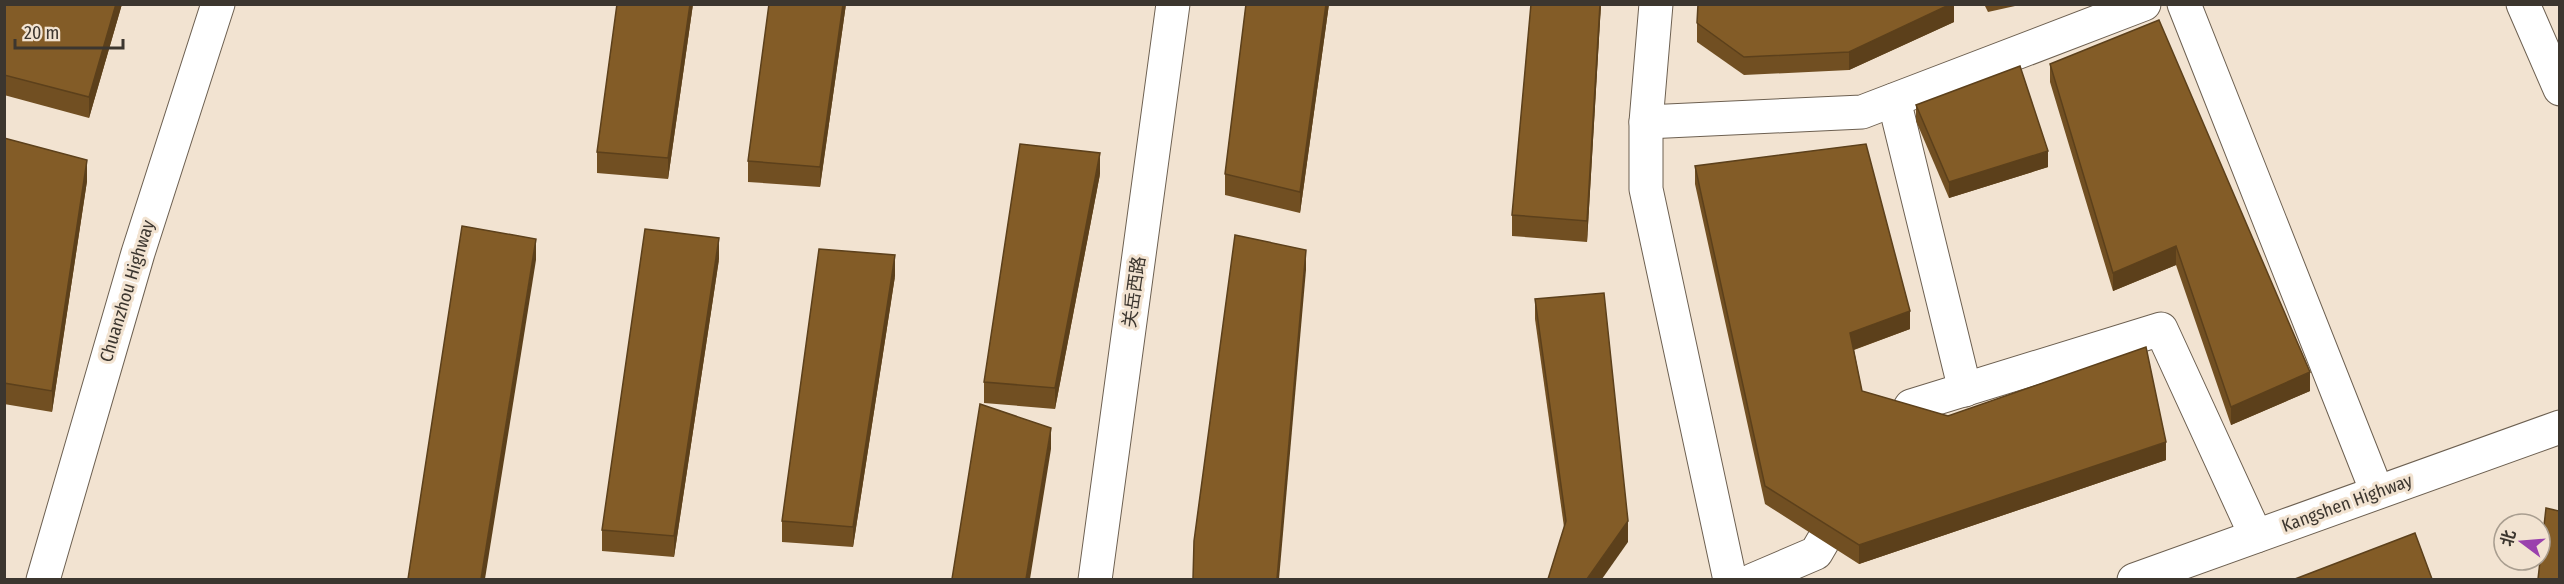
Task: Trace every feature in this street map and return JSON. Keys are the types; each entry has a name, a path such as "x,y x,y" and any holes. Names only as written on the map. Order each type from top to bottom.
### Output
{"street":[{"name":"Chuanzhou Highway","path":"43,579 138,253 218,4"},
{"name":"关岳西路","path":"1095,579 1173,4"},
{"path":"1656,4 1646,122 1646,189 1730,579"},
{"path":"1646,122 1862,112 2144,4"},
{"path":"2184,4 2377,492"},
{"path":"2523,4 2559,89"},
{"path":"1894,100 1965,390"},
{"path":"1902,421 1911,406 2161,329 2256,536"},
{"name":"Kangshen Highway","path":"2134,579 2559,427"},
{"path":"1753,579 1816,553 1823,541"}],"building":[{"path":"4,4 116,4 89,97 4,75"},
{"path":"617,4 690,4 668,158 597,152"},
{"path":"769,4 843,4 820,167 748,161"},
{"path":"1246,4 1326,4 1300,192 1225,174"},
{"path":"1531,4 1600,4 1587,221 1512,215"},
{"path":"1698,4 1951,4 1849,52 1744,57 1697,23"},
{"path":"2159,20 2310,372 2231,407 2176,246 2113,273 2050,64"},
{"path":"2020,66 2048,151 1949,182 1916,105"},
{"path":"4,138 87,160 52,391 4,383"},
{"path":"1020,144 1100,153 1055,388 984,382"},
{"path":"1866,144 1910,311 1850,333 1862,391 1948,416 2146,347 2166,442 1859,545 1765,486 1695,166"},
{"path":"462,226 536,239 481,579 408,579"},
{"path":"645,229 719,238 674,536 602,530"},
{"path":"1235,235 1306,250 1277,579 1193,579 1194,541"},
{"path":"819,249 895,255 853,527 782,521"},
{"path":"1604,293 1628,521 1587,579 1548,579 1566,521 1535,299"},
{"path":"980,404 1051,428 1026,579 952,579"},
{"path":"2546,508 2559,511 2559,579 2538,579 2539,572 2552,572 2552,512 2546,512"},
{"path":"2415,533 2432,579 2295,579"}]}
